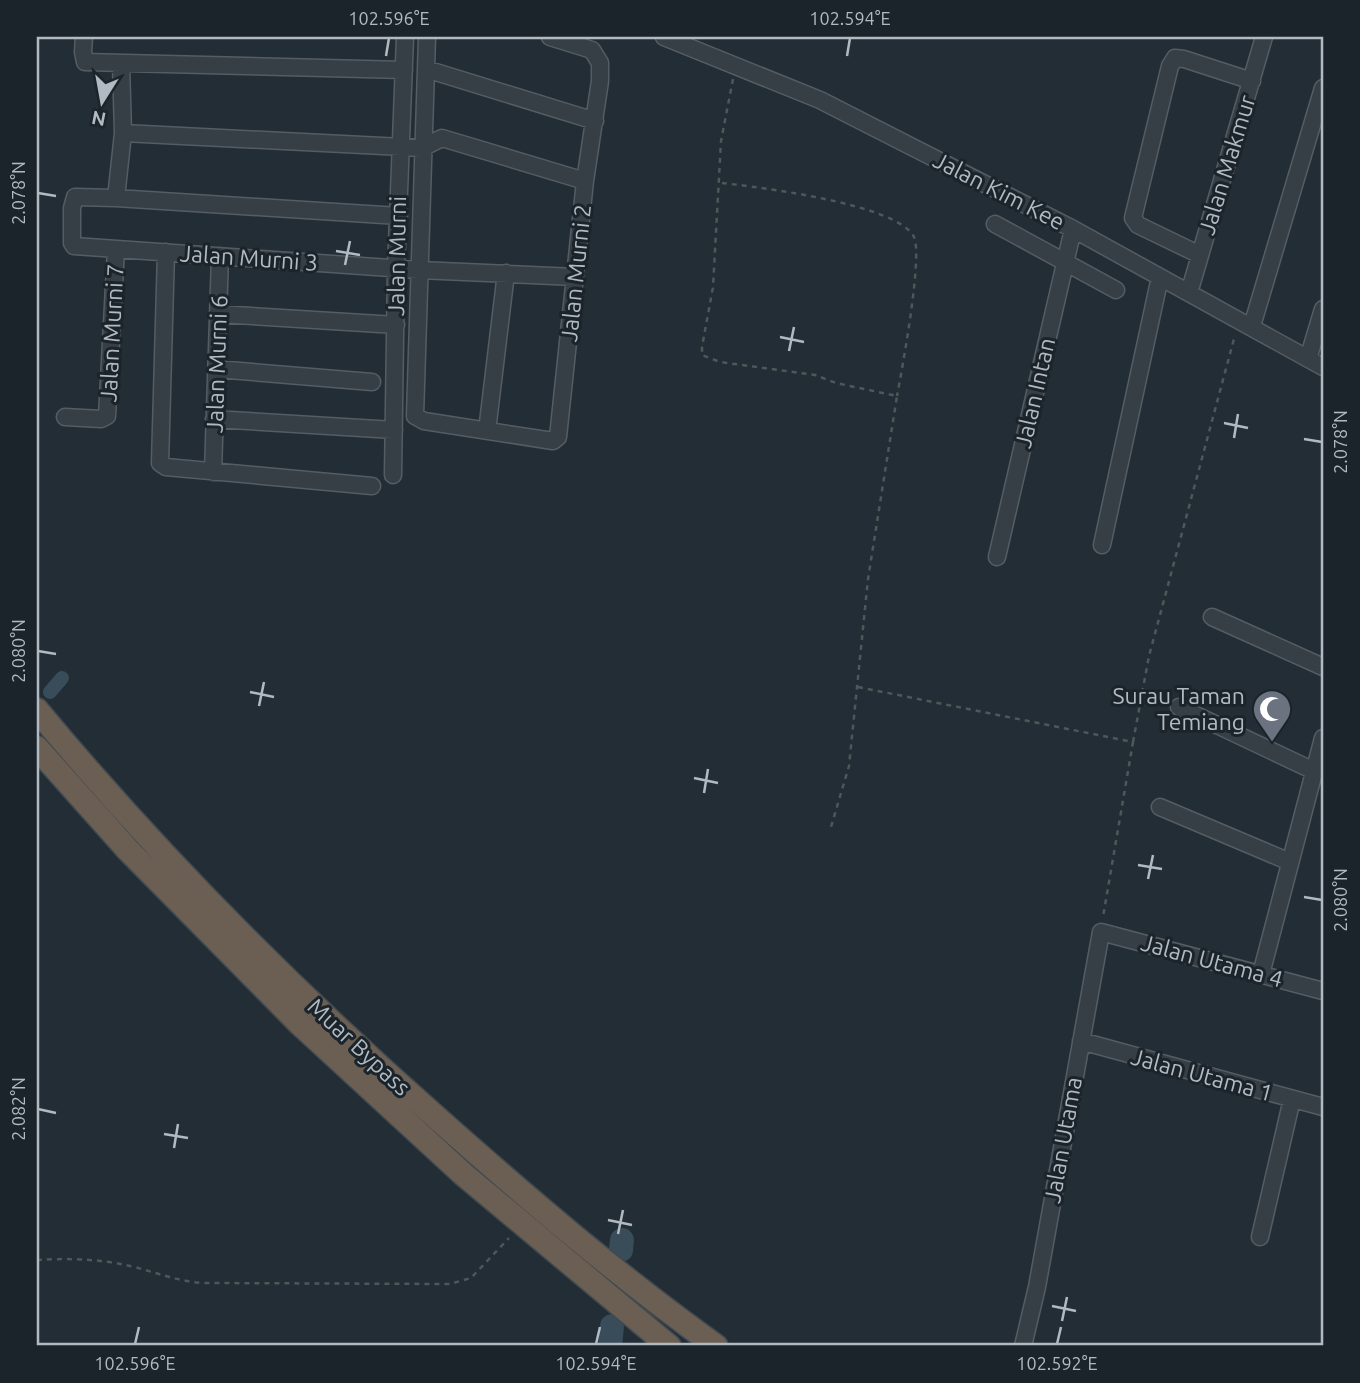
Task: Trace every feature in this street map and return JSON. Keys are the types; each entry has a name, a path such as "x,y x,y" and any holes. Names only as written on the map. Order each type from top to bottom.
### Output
{"highway":[{"name":"Muar Bypass","path":"37,710 156,846 284,977 362,1052 498,1173 652,1300 716,1346"},
{"name":"Muar Bypass","path":"37,748 128,850 300,1024 463,1174 668,1346"}],"street":[{"path":"84,37 85,62 121,65 404,69"},
{"name":"Jalan Murni","path":"393,475 396,268 405,37"},
{"name":"Jalan Murni","path":"415,416 422,148 428,37"},
{"path":"550,37 575,40 592,50 600,63 600,81 586,181"},
{"name":"Jalan Kim Kee","path":"664,37 820,100 1073,229 1323,367"},
{"name":"Jalan Makmur","path":"1189,293 1264,37"},
{"path":"1200,254 1138,225 1133,218 1170,66 1175,58 1184,59 1252,81"},
{"path":"121,65 123,133 116,198 399,216"},
{"path":"426,69 595,121"},
{"path":"1245,323 1323,88"},
{"name":"Jalan Murni 2","path":"123,133 422,148 442,138 586,181 556,440 424,421 415,416"},
{"name":"Jalan Murni 3","path":"116,198 75,197 72,208 72,243 78,247 419,270 575,277"},
{"path":"995,223 1116,290"},
{"name":"Jalan Intan","path":"997,556 1073,229"},
{"name":"Jalan Murni 7","path":"65,416 101,419 107,416 116,249"},
{"path":"166,252 160,463 166,467 372,486"},
{"name":"Jalan Murni 6","path":"213,472 220,256"},
{"path":"487,431 506,273"},
{"path":"1102,545 1160,277"},
{"path":"218,314 396,325"},
{"path":"1308,359 1322,321"},
{"path":"216,369 372,382"},
{"path":"214,419 394,430"},
{"path":"1212,617 1323,667"},
{"path":"1179,707 1314,771"},
{"path":"1261,974 1323,738"},
{"path":"1160,807 1290,862"},
{"name":"Jalan Utama 4","path":"1101,932 1323,991"},
{"name":"Jalan Utama","path":"1023,1346 1037,1287 1101,932"},
{"name":"Jalan Utama 1","path":"1081,1041 1323,1107"},
{"path":"1260,1237 1292,1099"}],"path":[{"path":"736,65 721,141 713,287 702,355 720,362 816,376 897,396"},
{"path":"720,183 756,187 849,205 887,217 913,234 916,241 908,337 868,579 849,766 831,827"},
{"path":"1101,932 1149,656 1245,323"},
{"path":"858,687 1133,742"},
{"path":"37,1260 58,1259 128,1265 184,1282 450,1284 471,1278 522,1224"}],"waterway":[{"path":"50,692 62,678"},
{"path":"621,1250 622,1240"},
{"path":"610,1346 612,1326"}],"place":[{"name":"Surau Taman Temiang","path":"1272,743"}]}
